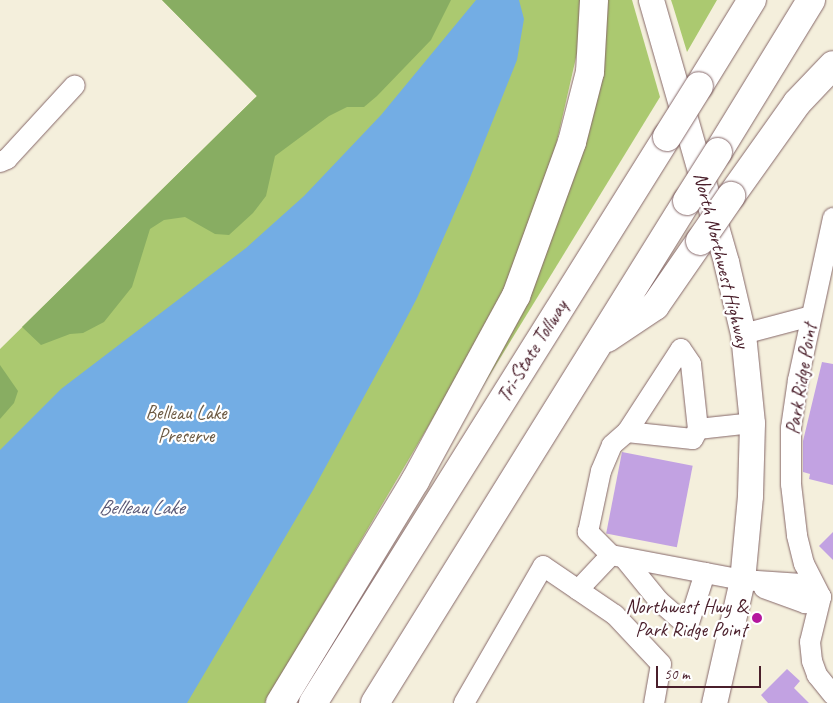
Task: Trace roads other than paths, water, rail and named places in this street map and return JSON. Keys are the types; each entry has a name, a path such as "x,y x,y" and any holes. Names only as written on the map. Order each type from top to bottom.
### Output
{"highway":[{"path":"280,703 415,481 516,296 572,142 590,72 594,0"},
{"name":"Tri-State Tollway","path":"313,703 752,0"},
{"path":"375,703 811,0"},
{"path":"598,345 655,306 797,103 833,65"}],"main road":[{"name":"North Northwest Highway","path":"651,0 726,262 743,334 752,423 750,496 742,580 714,703"}],"street":[{"path":"0,162 7,159 75,85"},
{"name":"Park Ridge Point","path":"827,598 804,564 791,484 793,404 833,218"},
{"path":"743,334 811,316"},
{"path":"627,432 692,439 698,428 691,364 681,349 627,432 612,445 601,472 588,532 617,556 658,601 688,626 705,573"},
{"path":"698,428 752,423"},
{"path":"617,556 742,580 802,584 827,598 810,642 812,661 818,675 833,695"},
{"path":"578,590 617,556"},
{"path":"464,703 543,566 615,615 661,664 654,703"}],"water":[{"name":"Belleau Lake","path":"476,0 519,0 524,19 517,60 469,180 417,298 396,338 313,490 187,703 0,703 0,450 61,389 246,248 304,196 381,115"}],"place":[{"name":"Northwest Hwy & Park Ridge Point","path":"757,618"}],"park label":[{"name":"Belleau Lake Preserve","path":"186,424"}]}
